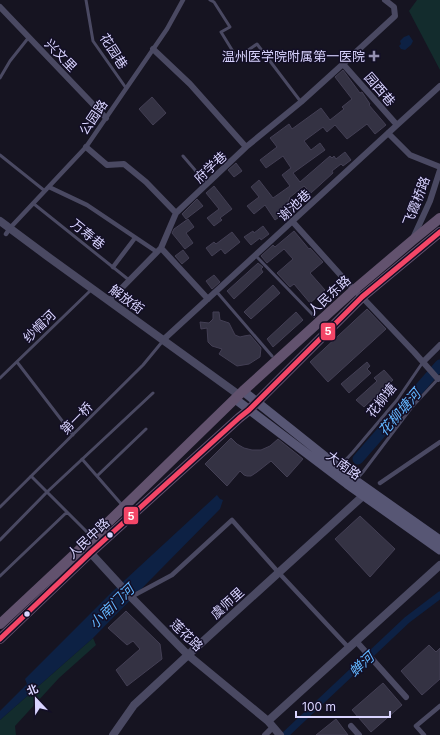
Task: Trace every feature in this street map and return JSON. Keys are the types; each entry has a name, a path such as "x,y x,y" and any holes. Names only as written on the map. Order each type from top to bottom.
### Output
{"highway":[{"name":"人民东路","path":"249,410 358,294 413,240 440,218"},
{"name":"人民东路","path":"239,395 358,294 440,232"},
{"name":"人民中路","path":"0,639 87,550 93,537 239,395"},
{"name":"人民中路","path":"1,622 249,410"}],"main road":[{"name":"大南路","path":"239,395 258,402 336,471"},
{"name":"大南路","path":"239,395 249,410 336,471 440,540"},
{"name":"大南路","path":"352,481 364,495 440,550"}],"street":[{"name":"公园路","path":"8,231 86,148 167,30 183,0"},
{"path":"344,64 395,16 394,6 385,0"},
{"name":"兴文里","path":"0,7 106,118"},
{"path":"153,49 190,84 246,147"},
{"name":"府学巷","path":"109,301 159,250 176,213 246,147 301,102 344,64"},
{"name":"园西巷","path":"344,64 397,125"},
{"name":"谢池巷","path":"163,340 440,86"},
{"path":"388,133 410,155 440,167"},
{"path":"86,148 107,165 124,164 146,182 176,213"},
{"name":"飞霞桥路","path":"413,240 430,201 440,170"},
{"path":"47,189 87,205 136,238 159,250 208,299"},
{"path":"292,221 439,380"},
{"name":"解放街","path":"0,222 8,231 47,256 239,395"},
{"path":"113,268 136,238"},
{"name":"花柳塘","path":"423,362 440,345"},
{"path":"380,483 440,442"},
{"name":"虞师里","path":"113,735 134,705 364,495"},
{"path":"131,597 172,575 232,520 278,573 349,648"},
{"name":"莲花路","path":"87,550 188,655 275,729"},
{"path":"265,735 275,729 356,641 440,565"},
{"path":"356,641 406,697"},
{"path":"424,735 416,726 440,706"},
{"path":"351,726 359,735"}],"lane":[{"name":"花园巷","path":"86,0 93,41 126,88"},
{"path":"210,0 214,2 230,27 221,32 237,58 257,44 301,102"},
{"path":"0,78 10,61 29,37"},
{"path":"0,154 47,189"},
{"path":"183,156 207,184"},
{"name":"万寿巷","path":"34,204 129,280"},
{"path":"255,255 314,316"},
{"name":"纱帽河","path":"0,378 92,289"},
{"path":"216,291 272,356"},
{"name":"第一桥","path":"0,507 144,365 163,340"},
{"path":"17,362 73,435"},
{"name":"花柳塘","path":"336,471 397,400 423,362"},
{"path":"352,481 363,472 412,408 439,380"},
{"path":"0,540 47,492 153,393"},
{"path":"97,476 146,429"},
{"path":"82,459 124,507"},
{"path":"31,476 93,537"},
{"path":"0,576 67,512"}],"green space":[{"path":"417,0 440,0 440,70 409,11"},
{"path":"93,638 96,645 59,678 15,726 16,735 0,735 0,720"}],"water":[{"path":"409,35 413,41 411,45 405,50 401,49 399,46 401,44 400,41"},
{"name":"小南门河","path":"217,495 223,500 220,509 93,638 0,720 0,711 27,684 25,679 112,592"}],"building":[{"path":"343,70 360,93 362,92 370,104 369,105 386,125 375,134 367,124 347,139 335,125 327,132 323,127 304,141 311,150 320,143 325,150 293,173 300,182 330,156 332,158 334,156 336,159 345,152 351,160 343,166 341,164 332,171 333,173 311,193 304,186 289,198 290,199 288,200 296,211 289,218 285,213 275,220 265,205 254,214 247,206 259,197 251,187 259,180 273,198 290,186 282,175 291,168 283,156 266,168 260,160 277,147 270,138 289,124 292,129 321,108 330,120 344,109 342,107 352,99 335,77"},
{"path":"152,97 166,113 153,125 139,109"},
{"path":"236,163 242,171 234,177 228,170"},
{"path":"214,186 232,209 220,218 222,220 214,226 207,218 219,209 206,193"},
{"path":"197,199 203,206 186,219 182,214"},
{"path":"188,219 194,227 186,233 193,243 185,249 172,233 174,229"},
{"path":"263,226 269,234 261,240 260,238 251,245 244,237 253,231 254,233"},
{"path":"294,231 309,249 310,248 323,262 310,273 325,290 310,303 294,284 290,287 277,273 293,259 284,249 267,263 261,256 273,245 275,247"},
{"path":"232,232 240,242 225,254 221,249 212,256 206,248 214,242 216,244"},
{"path":"183,250 189,258 182,264 175,256"},
{"path":"258,263 263,267 261,269 263,272 234,299 227,291"},
{"path":"214,275 220,282 212,289 206,281"},
{"path":"273,285 280,293 251,319 244,312"},
{"path":"367,309 386,329 328,382 310,362"},
{"path":"213,312 219,312 220,320 229,323 235,335 240,337 250,335 261,348 260,357 249,364 237,366 219,354 222,349 212,346 208,342 207,328 201,329 200,322 209,323 213,319"},
{"path":"296,312 303,320 273,347 267,339"},
{"path":"367,362 370,366 367,369 371,373 349,393 341,384"},
{"path":"384,370 393,380 364,407 356,400 377,381 374,378"},
{"path":"231,438 244,448 252,450 261,450 270,446 278,439 303,459 287,477 271,461 251,476 244,475 240,471 227,486 205,464"},
{"path":"360,516 395,549 370,577 335,539"},
{"path":"126,611 160,644 162,659 127,686 116,670 140,649 133,641 127,645 108,628"},
{"path":"429,645 436,652 440,648 440,679 422,695 401,671"},
{"path":"383,683 402,705 371,732 352,710"},
{"path":"336,719 348,735 316,735"}],"waterway":[{"name":"花柳塘河","path":"358,459 440,365"},
{"name":"蝉河","path":"285,735 407,620 440,595"}],"transit line":[{"name":"5","path":"0,639 90,553 249,410 362,297 440,232"}],"place":[{"name":"温州医学院附属第一医院","path":"374,56"}]}
